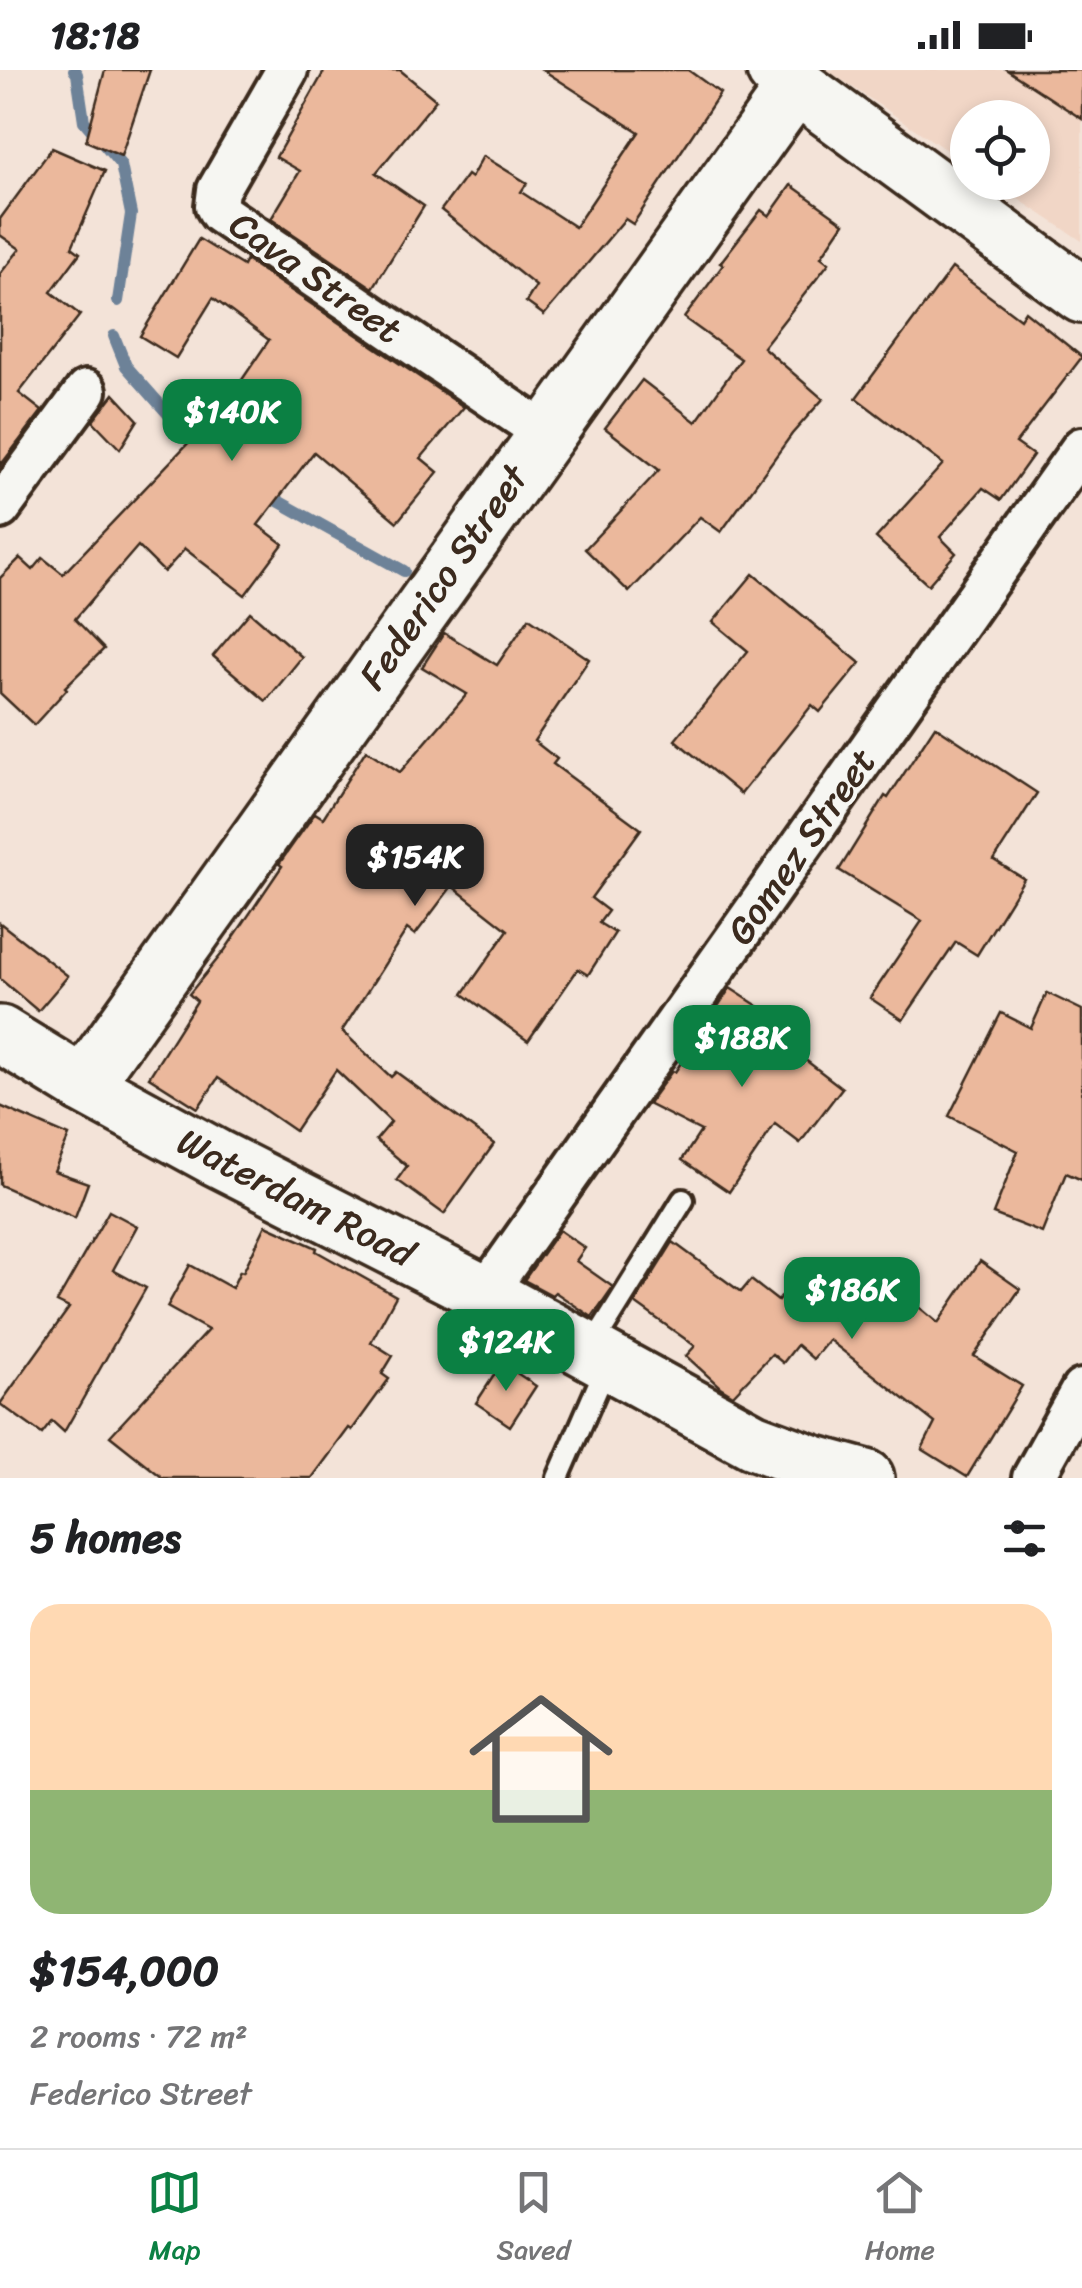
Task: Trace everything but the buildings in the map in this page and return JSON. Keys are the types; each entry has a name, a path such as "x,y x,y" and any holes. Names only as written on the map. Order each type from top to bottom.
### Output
{"street":[{"name":"Cava Street","path":"287,70 218,190 216,206 220,213 545,433"},
{"name":"Federico Street","path":"83,1084 545,433 791,75"},
{"path":"791,75 1082,295"},
{"path":"0,508 86,391"},
{"name":"Gomez Street","path":"486,1294 1082,448"},
{"name":"Waterdam Road","path":"0,1034 83,1084 296,1199 486,1294 753,1441 866,1478"},
{"path":"1033,1478 1082,1390"}],"lane":[{"path":"558,1478 599,1356 684,1200"}],"shaded area":[{"path":"827,70 1082,70 1082,241 1020,200 1050,200 1050,100 950,100 950,153"}],"waterway":[{"path":"74,70 84,121 121,165 131,214 118,301"},
{"path":"114,336 126,366 200,450"},
{"path":"262,492 404,571"}]}
